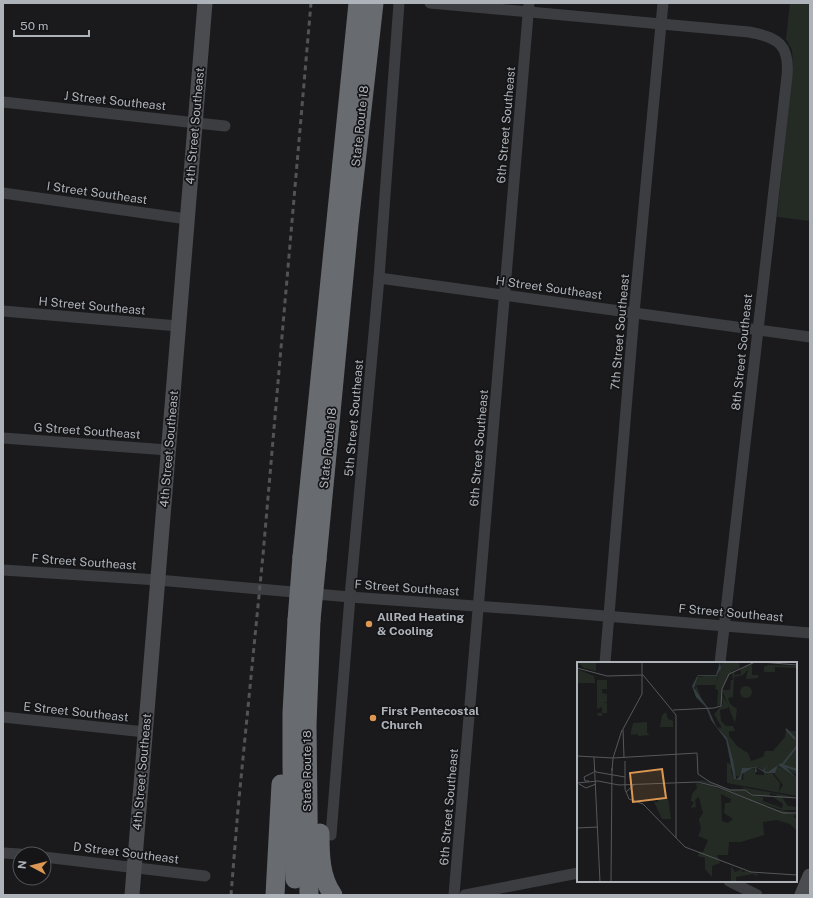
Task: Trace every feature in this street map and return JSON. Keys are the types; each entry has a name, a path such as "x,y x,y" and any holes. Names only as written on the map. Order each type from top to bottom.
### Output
{"highway":[{"name":"State Route 18","path":"296,895 292,766 293,690 304,620 358,3"},
{"name":"State Route 18","path":"309,558 374,3"},
{"name":"State Route 18","path":"304,620 310,644 307,725 309,895"},
{"path":"310,644 317,669 317,766 321,855 325,882 333,895"},
{"path":"275,895 284,722 293,690"}],"street":[{"name":"4th Street Southeast","path":"132,895 205,3"},
{"name":"5th Street Southeast","path":"332,835 350,597 379,278 399,3"},
{"path":"430,3 529,8 660,24"},
{"name":"7th Street Southeast","path":"605,662 634,313 663,3"},
{"name":"6th Street Southeast","path":"454,895 529,8"},
{"name":"8th Street Southeast","path":"660,24 761,34 774,39 781,45 788,58 720,662"},
{"name":"J Street Southeast","path":"3,102 225,126"},
{"name":"I Street Southeast","path":"3,193 187,219"},
{"name":"H Street Southeast","path":"379,278 810,337"},
{"name":"H Street Southeast","path":"3,311 178,326"},
{"name":"G Street Southeast","path":"3,438 168,450"},
{"name":"F Street Southeast","path":"3,570 158,580 350,597 609,616 810,633"},
{"name":"E Street Southeast","path":"3,717 145,732"},
{"name":"D Street Southeast","path":"52,858 205,876"},
{"path":"465,895 577,873"},
{"path":"802,895 810,876"},
{"path":"731,882 757,895"}],"shaded area":[{"path":"790,3 810,3 810,221 777,217 793,63 792,50 786,39"}],"railway":[{"path":"231,895 263,555 311,3"}],"place":[{"name":"AllRed Heating & Cooling","path":"369,624"},
{"name":"First Pentecostal Church","path":"373,718"}]}
